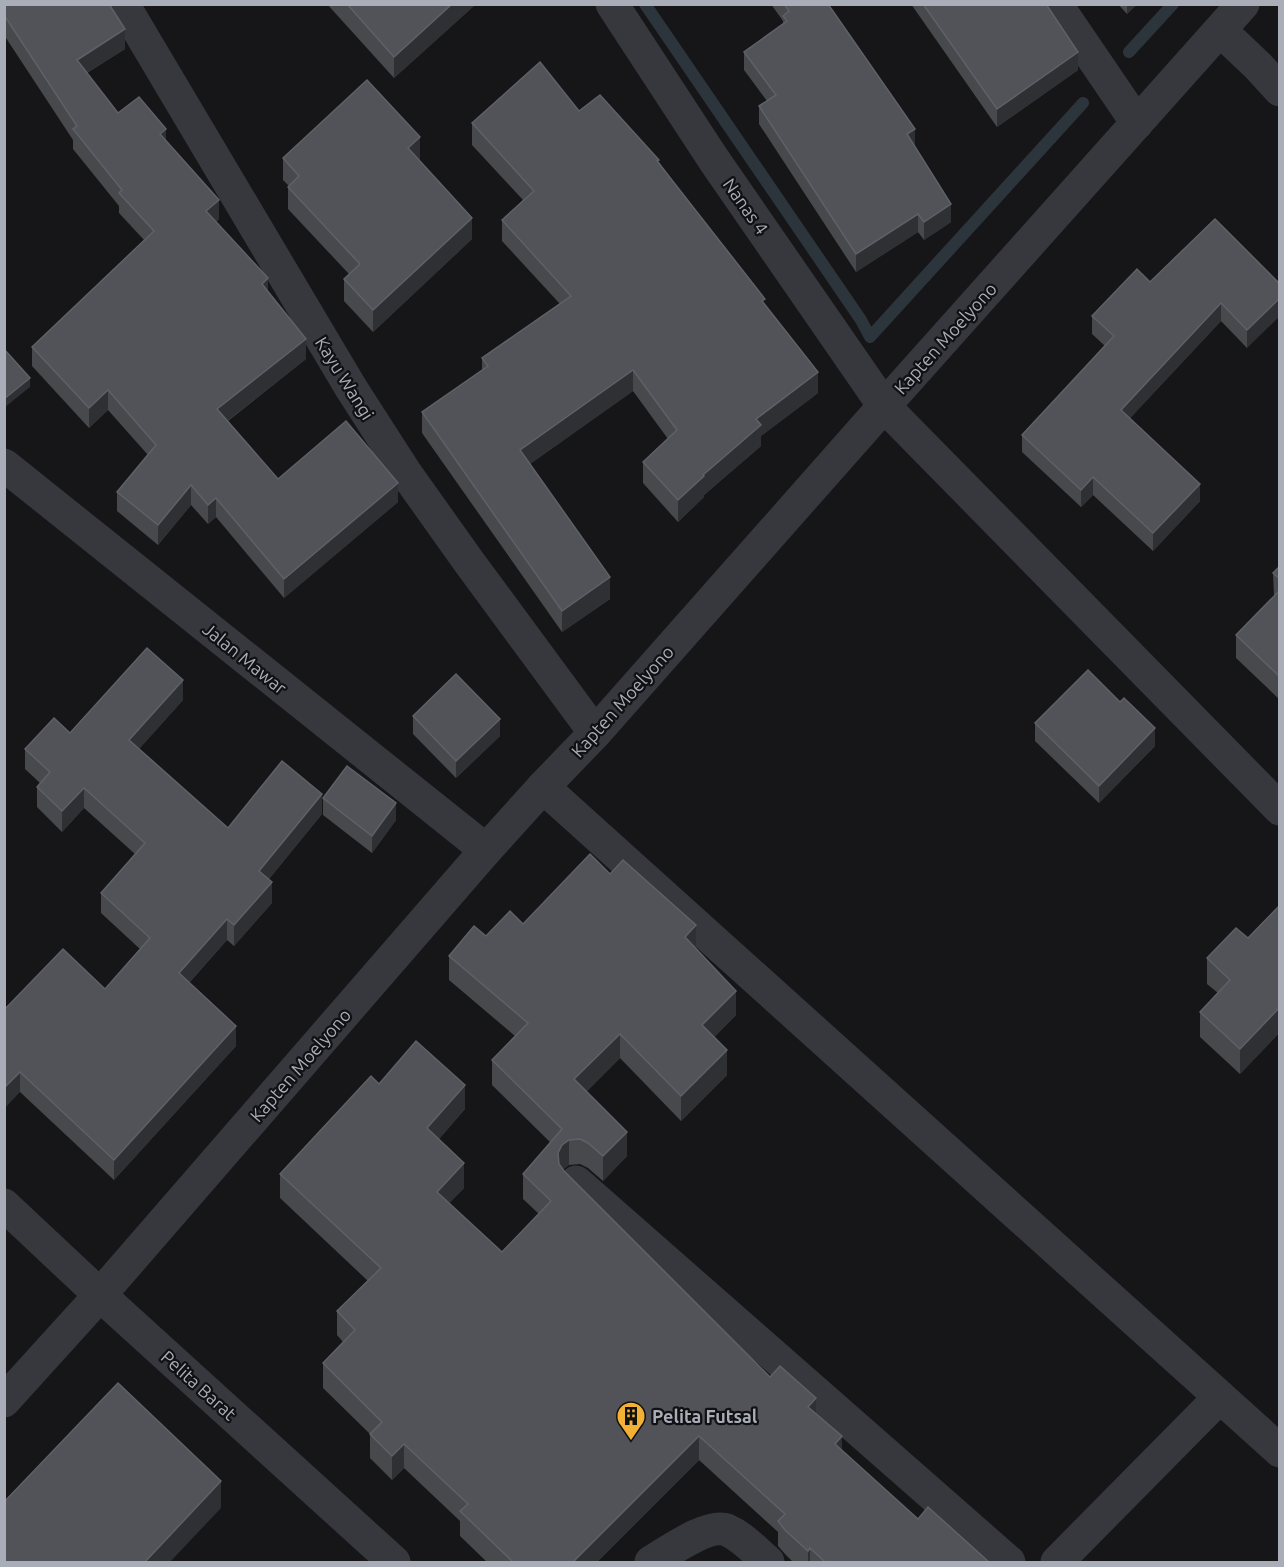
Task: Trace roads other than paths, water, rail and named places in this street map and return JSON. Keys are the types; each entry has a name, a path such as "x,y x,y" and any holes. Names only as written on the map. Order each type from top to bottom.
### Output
{"street":[{"name":"Kayu Wangi","path":"123,4 363,407 405,472 595,733"},
{"name":"Nanas 4","path":"612,4 714,160 884,406 1280,809"},
{"path":"1056,4 1137,123"},
{"name":"Kapten Moelyono","path":"4,1401 100,1295 486,850 595,733 1234,12"},
{"path":"1234,12 1258,66 1280,90"},
{"name":"Jalan Mawar","path":"4,465 486,850"},
{"path":"543,787 1280,1451"},
{"path":"576,1182 1009,1563"},
{"name":"Pelita Barat","path":"4,1205 394,1563"},
{"path":"1057,1563 1220,1397"},
{"path":"651,1563 704,1532 725,1529 735,1534 768,1563"}],"waterway":[{"path":"645,4 861,320 870,337 1083,103"},
{"path":"1129,52 1173,4"}],"place":[{"name":"Pelita Futsal","path":"631,1442"}]}
